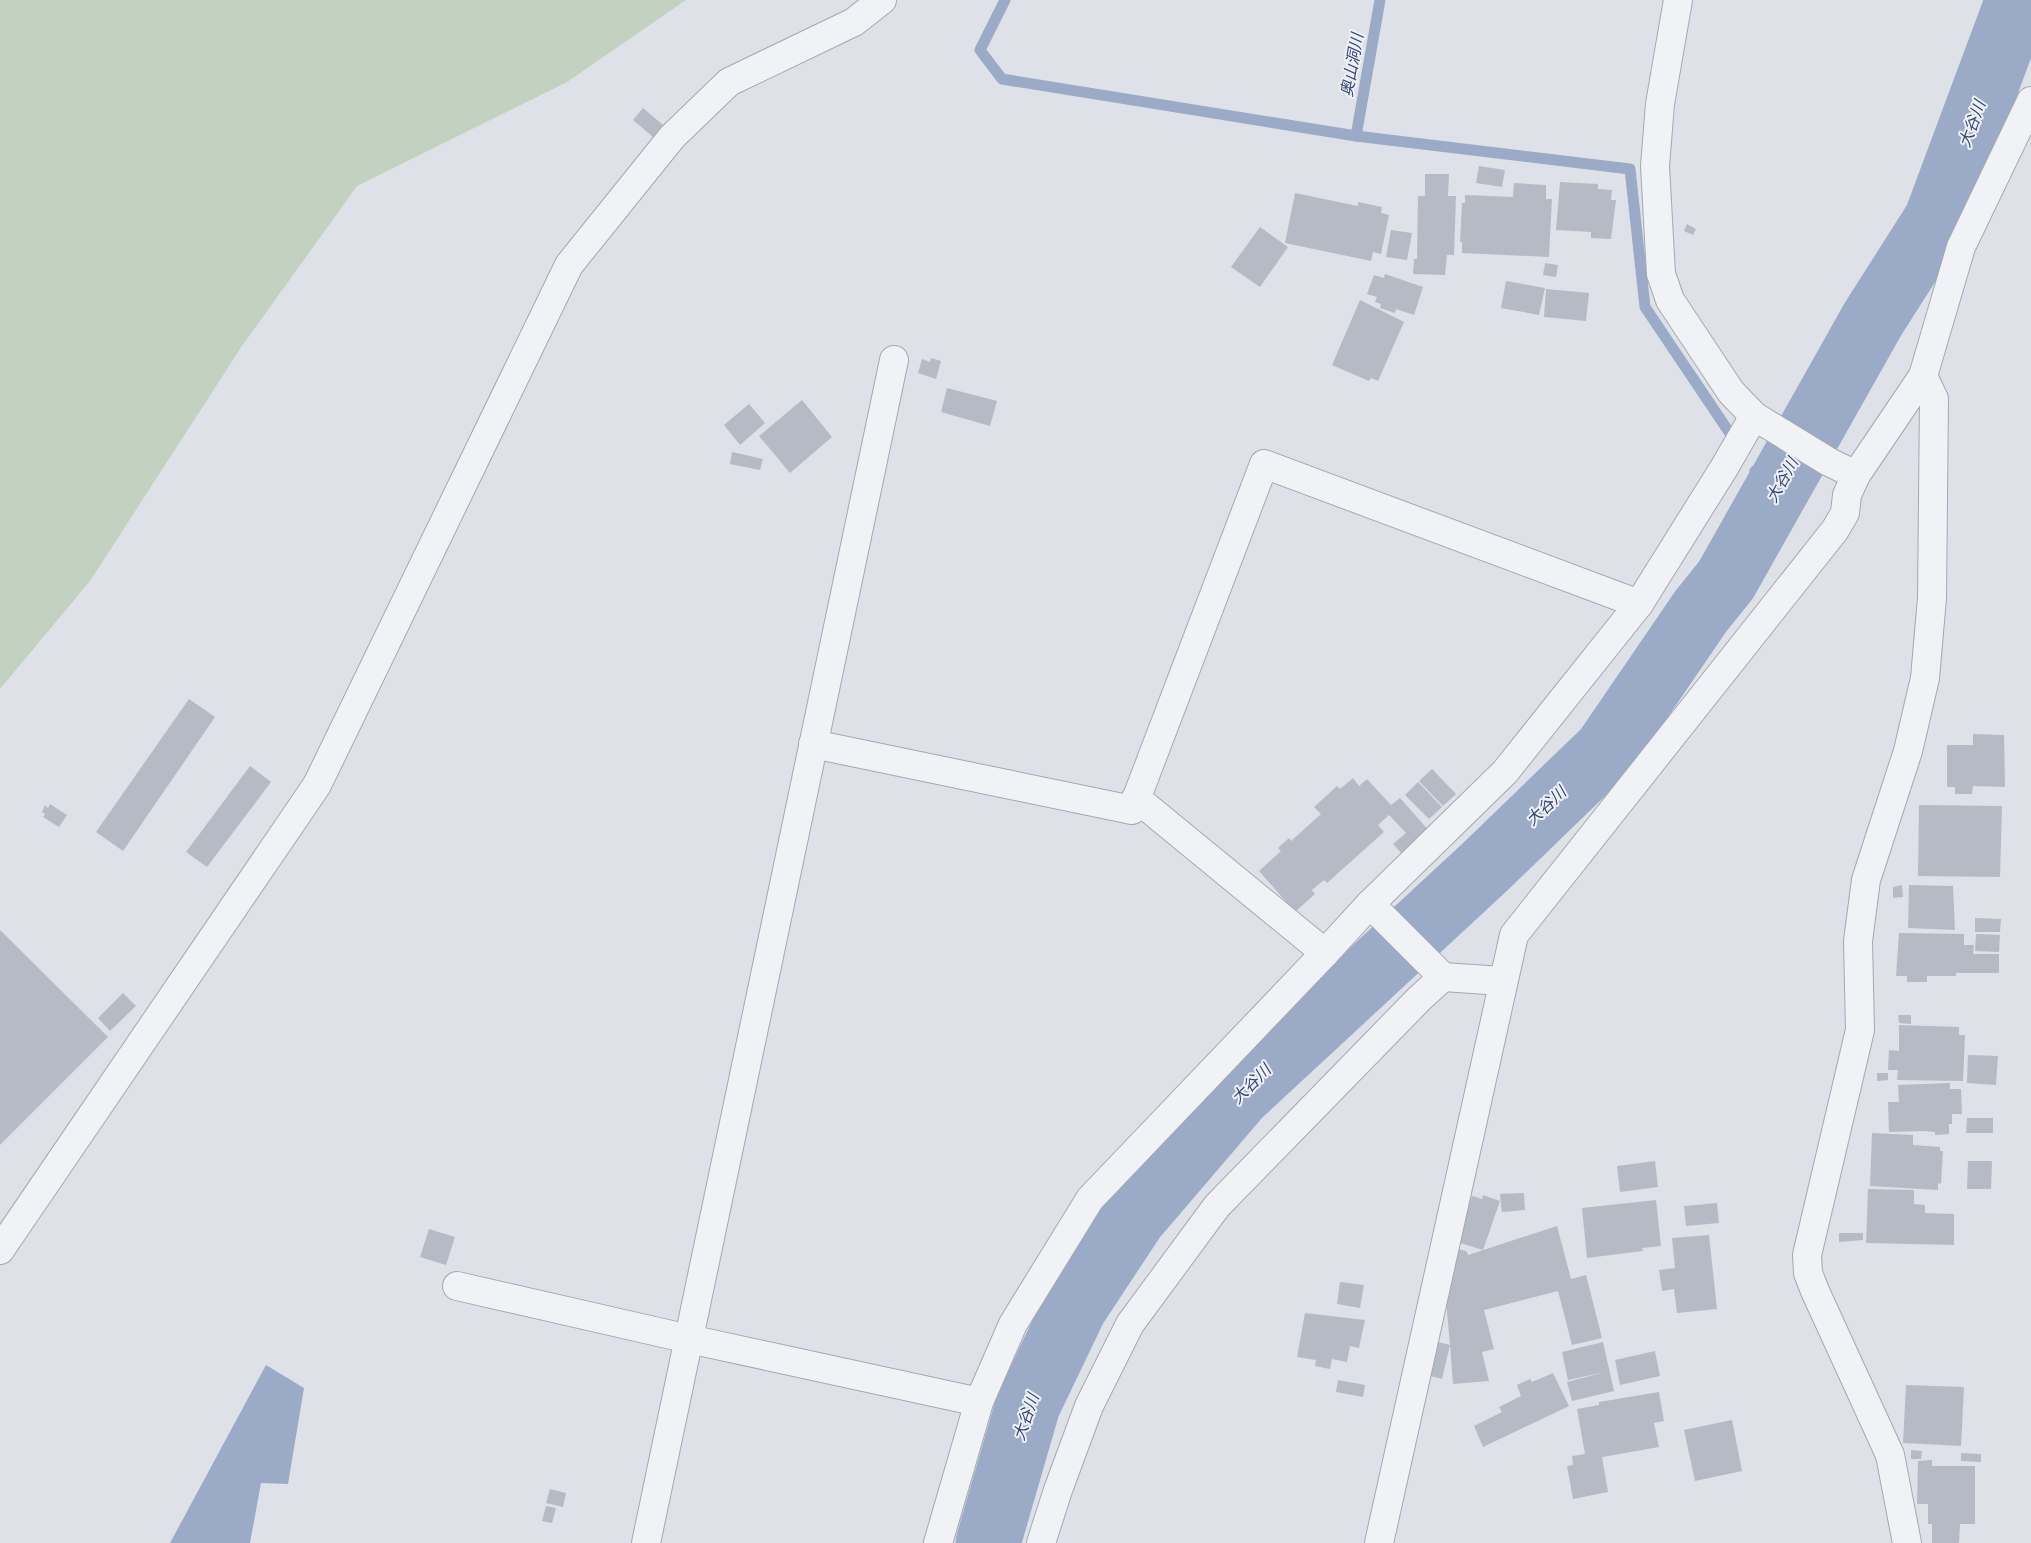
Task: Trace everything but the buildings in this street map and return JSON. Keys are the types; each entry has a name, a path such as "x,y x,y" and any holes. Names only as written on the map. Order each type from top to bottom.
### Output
{"street":[{"path":"0,1250 317,784 569,265 672,137 729,82 854,22 882,0"},
{"path":"1678,0 1660,104 1656,166 1661,274 1670,300 1732,392 1754,416 1829,462 1856,475"},
{"path":"1378,1543 1502,981 1514,935 1835,530 1845,513 1847,495 1856,475 1923,376 1960,246 2031,101"},
{"path":"646,1543 894,360"},
{"path":"1907,1543 1890,1455 1815,1292 1808,1273 1807,1255 1860,1030 1858,941 1866,880 1908,751 1925,678 1932,598 1934,398 1923,376"},
{"path":"938,1543 980,1402 1013,1324 1090,1199 1325,954 1370,904 1505,772 1639,604 1724,468 1754,416"},
{"path":"813,744 1132,810 1264,464 1639,604"},
{"path":"1136,798 1325,954"},
{"path":"1370,904 1443,977 1502,981"},
{"path":"1042,1543 1058,1490 1088,1406 1130,1324 1217,1206 1419,999 1443,977"},
{"path":"457,1286 689,1339 980,1402"}],"green space":[{"path":"0,0 686,0 567,82 357,186 242,346 90,581 0,689"}],"water":[{"path":"266,1365 304,1388 288,1484 261,1483 250,1543 170,1543"}],"waterway":[{"path":"1005,0 980,50 1002,79 1356,136 1630,169 1645,307 1729,432"},
{"name":"奥山洞川","path":"1356,136 1380,0"},
{"name":"大谷川","path":"988,1543 1028,1405 1075,1307 1133,1219 1239,1095 1486,866 1606,750 1701,611 1726,580 1873,319 1936,220 2018,0"},
{"path":"1755,471 1774,498"}]}
